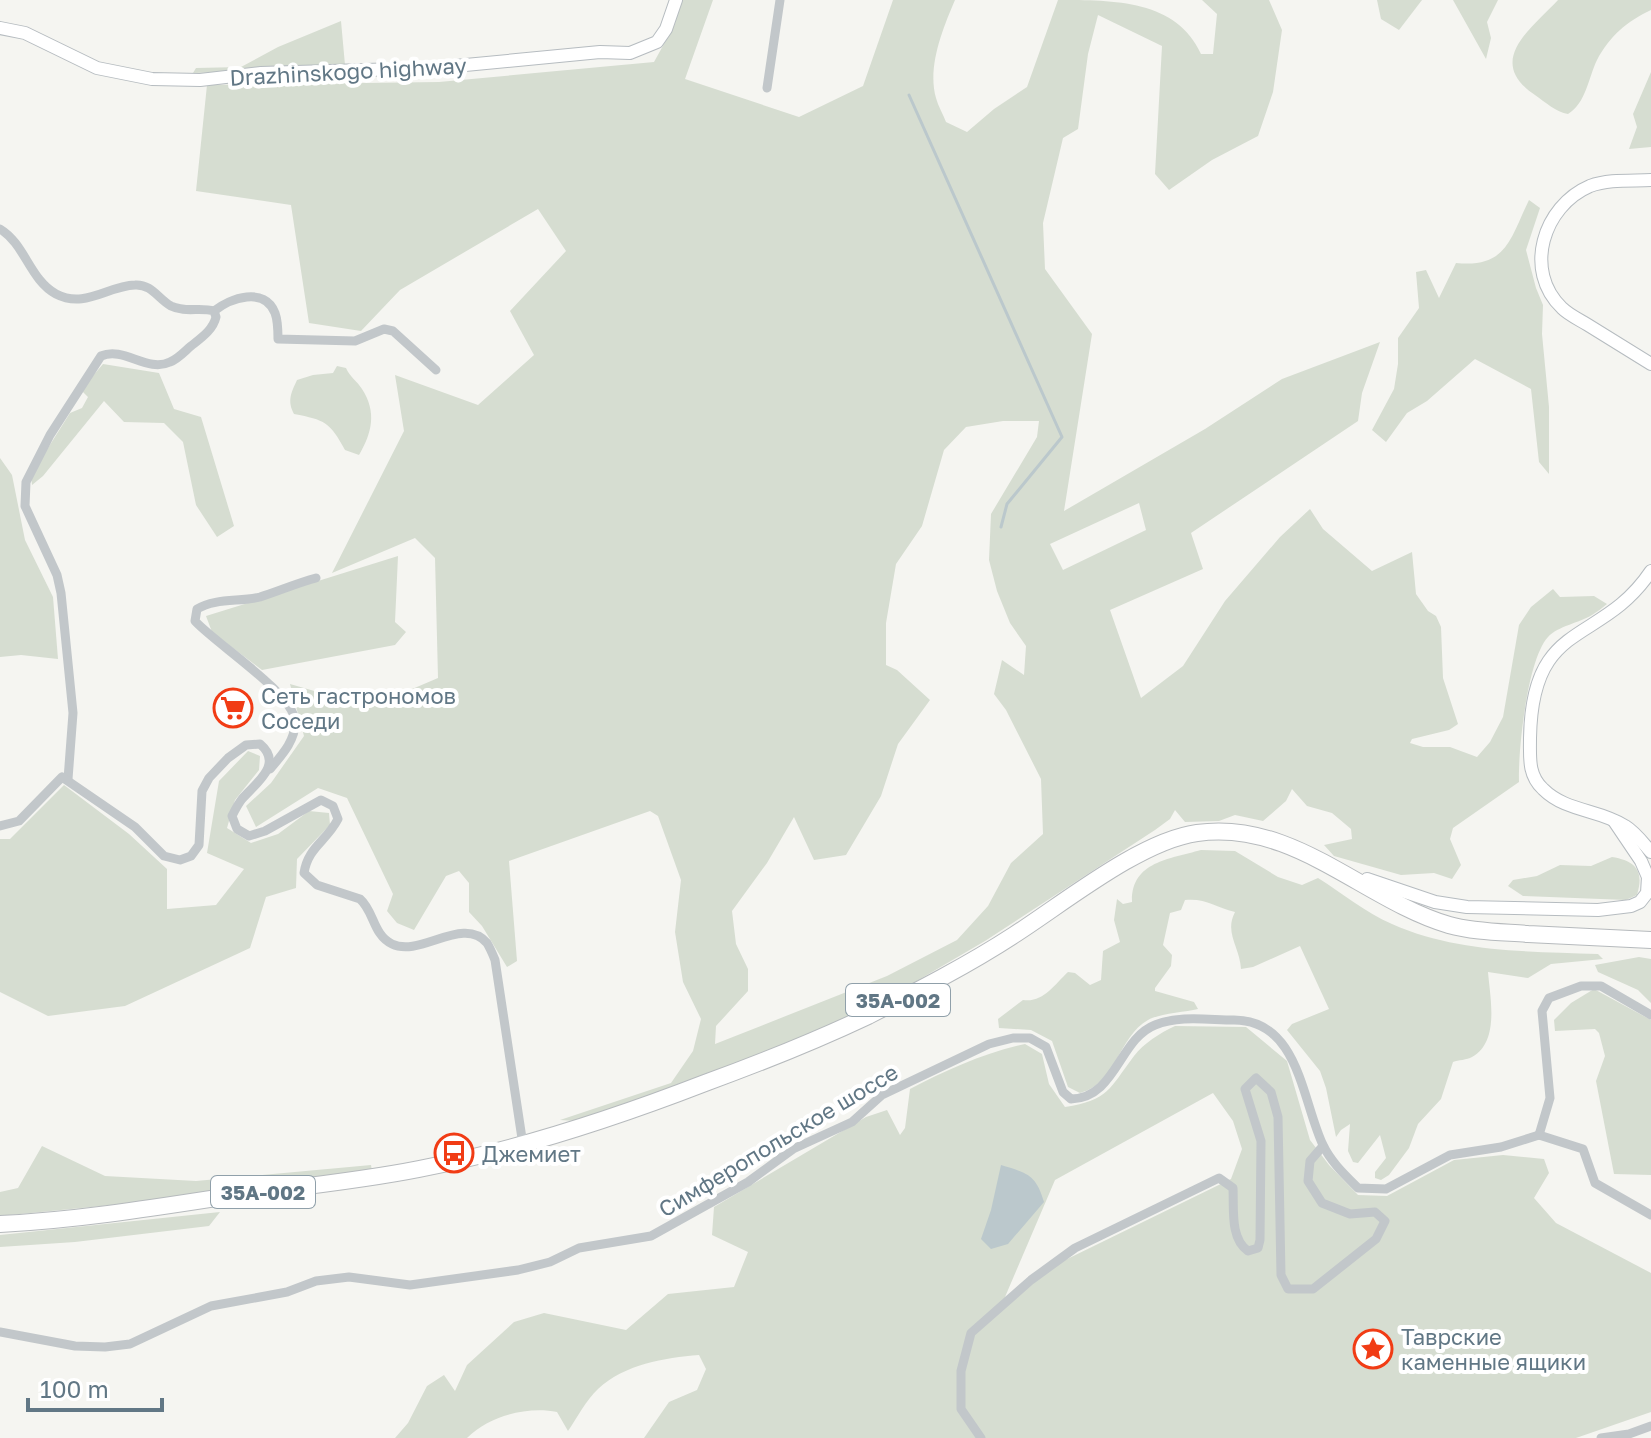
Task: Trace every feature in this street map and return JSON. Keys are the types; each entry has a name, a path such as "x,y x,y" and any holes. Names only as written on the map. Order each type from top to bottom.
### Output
{"highway":[{"name":"35А-002","path":"0,1224 158,1207 416,1170 547,1142 757,1063 869,1015 1010,938 1137,855 1172,838 1205,832 1255,836 1280,843 1324,862 1400,906 1456,927 1651,943"},
{"name":"35А-002","path":"0,1231 418,1178 493,1160 721,1085 884,1016 994,956 1149,857 1191,841 1236,841 1273,849 1397,914 1454,933 1486,938 1651,943"},
{"path":"493,1160 520,1146"}],"main road":[{"name":"Drazhinskogo highway","path":"0,28 25,33 97,68 152,79 200,80 261,73 434,68 600,52 630,53 657,42 666,29 676,0"},
{"path":"1651,180 1610,181 1589,187 1571,198 1556,212 1546,230 1541,249 1542,272 1549,291 1562,308 1651,364"},
{"path":"1651,571 1627,601 1571,636 1554,651 1537,683 1532,708 1530,762 1535,781 1557,801 1626,827 1651,852"},
{"path":"1324,862 1390,889 1435,902 1497,909 1618,908 1640,902 1649,886 1645,868 1614,821"}],"street":[{"path":"767,88 780,0"},
{"path":"0,229 10,235 33,271 56,294 88,299 127,286 143,285 173,307 214,311 227,301 259,298 268,302 275,312 278,339 355,341 384,329 393,331 436,370"},
{"path":"68,779 73,713 61,593 57,575 25,506 26,482 50,435 101,356 115,353 145,362 170,362 212,328 216,317 214,311"},
{"path":"316,578 262,596 236,602 208,603 197,609 195,621 291,705 295,721 292,739 267,773 239,802 232,816 237,829 249,836 265,831 321,800 333,806 338,819 331,832 307,857 304,873 317,885 360,899 366,904 379,933 392,944 407,947 467,933 486,942 495,960 520,1146"},
{"path":"0,826 19,821 62,777 135,827 164,856 180,860 191,856 199,845 202,791 209,778 228,758 246,745 260,744 266,749 270,761 267,773"},
{"path":"1651,1015 1601,986 1581,986 1549,998 1542,1011 1550,1098 1539,1135 1583,1149 1595,1183 1651,1215"},
{"name":"Симферопольское шоссе","path":"0,1332 75,1346 130,1344 211,1306 287,1292 316,1281 349,1277 410,1285 518,1270 550,1262 579,1248 651,1236 748,1182 793,1149 852,1122 882,1095 989,1044 1013,1038 1030,1038 1046,1047 1063,1092 1071,1099 1081,1099 1106,1082 1141,1033 1154,1025 1173,1020 1252,1021 1262,1025 1285,1046 1304,1087 1323,1146 1338,1169 1358,1188 1386,1189 1450,1155 1501,1147 1539,1135"},
{"path":"981,1438 961,1409 961,1371 971,1333 1031,1280 1075,1248 1219,1178 1233,1188 1236,1238 1240,1246 1248,1251 1258,1248 1261,1141 1245,1089 1256,1078 1271,1092 1278,1117 1281,1275 1288,1289 1313,1289 1376,1239 1385,1221 1375,1212 1350,1214 1322,1203 1308,1181 1310,1161 1323,1146"},
{"path":"1601,1438 1629,1434 1651,1426"}],"shaded area":[{"path":"679,0 713,0 685,79 799,117 863,86 893,0 955,0 938,48 934,86 946,122 967,132 1027,87 1058,0 1122,3 1160,13 1190,36 1201,54 1213,54 1217,14 1202,0 1269,0 1282,30 1273,92 1258,136 1212,160 1169,190 1155,174 1162,46 1098,15 1088,54 1078,129 1063,138 1043,223 1045,269 1092,334 1064,511 1205,429 1282,379 1380,342 1362,393 1358,421 1191,533 1203,569 1110,610 1141,698 1183,666 1225,601 1280,537 1310,509 1323,529 1372,571 1412,552 1416,594 1428,611 1436,616 1441,627 1443,678 1458,724 1449,730 1412,739 1410,743 1423,747 1450,747 1477,757 1490,742 1503,717 1519,625 1531,607 1553,589 1560,597 1594,596 1607,604 1587,618 1552,633 1541,649 1534,665 1525,706 1519,782 1453,828 1450,839 1461,865 1452,879 1434,873 1401,875 1334,856 1324,845 1352,839 1351,829 1332,813 1307,806 1292,789 1286,801 1263,821 1235,815 1219,821 1185,822 1175,810 1170,819 1155,830 985,941 862,1013 676,1088 575,1121 560,1120 671,1083 693,1051 701,1019 683,982 675,932 681,880 658,816 650,811 509,861 517,961 507,967 482,926 469,912 469,883 459,871 446,876 414,930 397,923 387,911 393,894 347,798 318,788 256,827 246,806 271,783 304,736 290,684 370,707 438,678 435,558 415,538 332,573 404,431 395,375 478,405 534,355 510,311 566,251 538,209 400,290 361,331 309,323 291,205 196,191 207,85 439,82 654,62 675,24","holes":["1003,421 1039,421 1037,437 991,514 989,560 1010,623 1026,646 1024,675 1002,660 994,694 1006,710 1041,779 1043,834 1011,863 988,906 957,940 887,976 715,1044 716,1026 748,991 748,969 736,944 732,911 767,863 794,817 814,860 846,855 881,796 898,744 930,700 897,670 886,665 886,623 896,564 922,526 944,450 966,427","1139,503 1146,530 1063,570 1050,544"]},
{"path":"1377,0 1422,0 1399,30 1381,19"},
{"path":"1453,0 1498,0 1487,22 1491,38 1486,59"},
{"path":"1558,0 1651,0 1651,10 1626,25 1607,44 1597,60 1583,97 1568,114 1535,95 1520,82 1514,70 1513,58 1517,46"},
{"path":"341,21 345,65 193,73 196,68 241,67 278,47"},
{"path":"1651,72 1651,147 1629,149 1637,127 1633,114"},
{"path":"1529,200 1540,208 1526,250 1543,305 1549,474 1539,462 1531,389 1475,359 1427,401 1407,413 1386,442 1372,430 1394,389 1398,338 1419,308 1416,272 1426,270 1439,298 1456,263 1486,261 1504,248"},
{"path":"103,364 159,373 174,409 201,417 234,526 217,537 196,505 183,442 164,423 124,422 104,401 43,476 32,485 31,475 70,413 82,408 88,397 81,390"},
{"path":"337,366 346,368 370,406 370,431 359,455 345,450 326,424 294,414 290,401 297,380 333,373"},
{"path":"0,458 12,475 25,540 53,597 58,659 21,655 0,657"},
{"path":"398,556 395,622 406,632 395,645 262,670 212,632 206,616"},
{"path":"248,751 260,756 259,770 235,800 227,828 251,843 278,834 309,811 329,813 330,825 297,859 296,888 266,897 250,948 125,1006 48,1016 0,992 0,839 10,839 64,785 129,834 167,869 167,909 216,905 244,869 207,853 219,781"},
{"path":"1201,850 1235,851 1278,877 1302,885 1318,878 1382,919 1442,940 1493,949 1598,954 1603,959 1551,964 1528,978 1488,972 1491,1018 1487,1041 1472,1057 1453,1062 1441,1099 1418,1124 1409,1148 1389,1175 1381,1180 1375,1178 1375,1172 1386,1158 1380,1135 1358,1163 1353,1162 1348,1151 1350,1124 1336,1137 1320,1071 1287,1030 1292,1024 1329,1009 1300,946 1253,967 1241,969 1231,927 1235,912 1205,902 1185,900 1181,910 1170,913 1163,945 1172,955 1171,966 1155,988 1155,991 1194,1002 1198,1009 1148,1020 1130,1037 1102,1080 1080,1093 1068,1087 1052,1041 1031,1030 999,1028 998,1019 1023,1000 1042,996 1068,972 1075,973 1090,985 1101,980 1103,951 1120,942 1114,920 1117,899 1123,904 1132,902 1138,878 1154,864"},
{"path":"1612,857 1627,861 1636,869 1640,880 1637,895 1626,900 1523,896 1508,886 1513,880 1537,876 1560,865 1591,866"},
{"path":"1639,957 1651,959 1651,1003 1638,990 1598,972 1595,965"},
{"path":"1594,989 1651,1020 1651,1175 1614,1174 1596,1081 1605,1056 1599,1033 1595,1029 1555,1031 1554,1020 1571,1003"},
{"path":"1175,1026 1246,1027 1287,1061 1310,1140 1358,1195 1387,1196 1454,1160 1503,1155 1544,1159 1549,1173 1534,1198 1556,1223 1651,1273 1651,1412 1576,1438 644,1438 669,1402 697,1390 706,1369 699,1355 659,1360 609,1380 594,1393 568,1431 557,1412 533,1410 497,1419 467,1438 395,1438 408,1423 427,1386 444,1375 455,1391 467,1365 514,1322 544,1313 626,1330 668,1294 734,1287 748,1252 712,1235 714,1207 866,1117 887,1110 900,1135 905,1128 910,1089 966,1063 1025,1044 1042,1054 1049,1084 1065,1107 1080,1104 1107,1091 1138,1051","holes":["1213,1093 1233,1121 1242,1149 1231,1179 1057,1264 1005,1297 1055,1180"]},
{"path":"42,1146 105,1176 196,1181 371,1165 372,1171 203,1196 0,1216 0,1192 18,1188"},
{"path":"1001,1165 1018,1170 1034,1180 1044,1202 1008,1244 991,1249 981,1239"},
{"path":"220,1212 209,1226 75,1242 0,1247 0,1235"}],"waterway":[{"path":"909,95 1062,437 1007,504 1001,527"}],"place":[{"name":"Сеть гастрономов Соседи","path":"233,708"},
{"name":"Джемиет","path":"454,1153"},
{"name":"Таврские каменные ящики","path":"1373,1349"}]}
